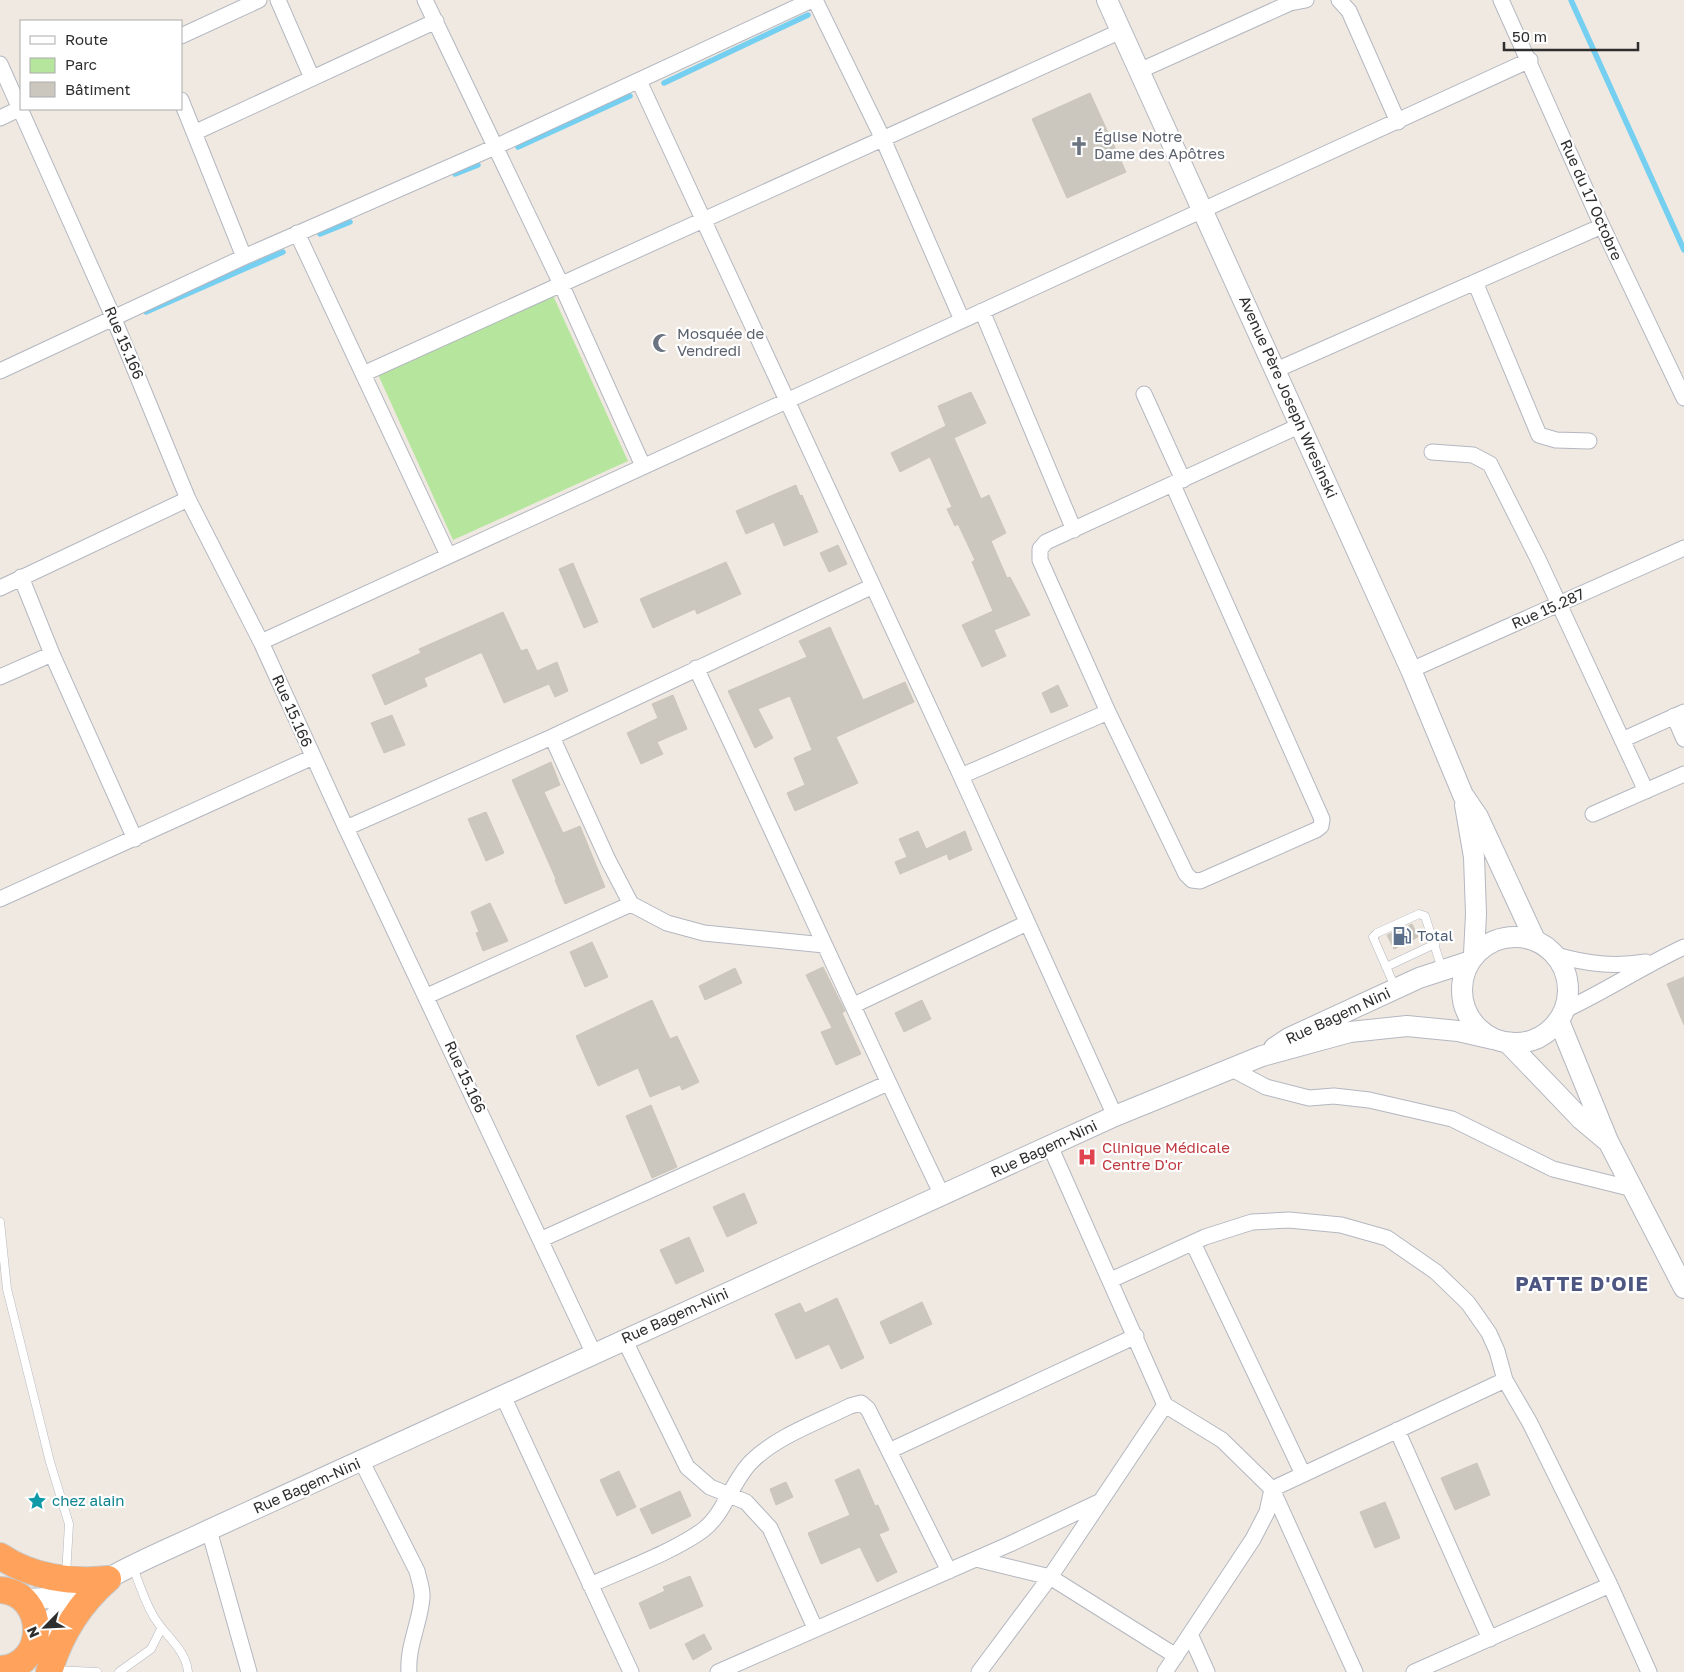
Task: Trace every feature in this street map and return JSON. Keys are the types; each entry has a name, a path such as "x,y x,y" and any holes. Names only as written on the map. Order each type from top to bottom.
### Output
{"highway":[{"path":"0,1556 10,1563 36,1573 66,1580 101,1583"},
{"path":"45,1671 63,1634 101,1583"},
{"path":"7,1592 34,1616 35,1640 45,1671"},
{"path":"0,1669 22,1661 35,1640"}],"street":[{"path":"182,36 259,0"},
{"path":"278,0 312,78"},
{"path":"425,0 561,284 643,466"},
{"path":"0,371 244,257 495,147 814,0 882,139 962,320"},
{"name":"Avenue Père Joseph Wresinski","path":"1107,0 1411,670 1464,796 1478,817 1535,940"},
{"path":"1140,71 1289,2 1306,0"},
{"path":"1338,0 1349,11 1398,122"},
{"name":"Rue du 17 Octobre","path":"1501,0 1530,60 1602,226 1684,398"},
{"path":"196,132 436,21"},
{"path":"363,374 1121,31"},
{"path":"261,642 1530,60"},
{"name":"Rue 15.166","path":"0,64 20,107"},
{"path":"638,81 788,400 1116,1116"},
{"path":"182,102 196,132 244,257"},
{"path":"0,118 20,109"},
{"name":"Rue 15.166","path":"21,110 114,319 188,499 261,642 346,828 542,1239 594,1354"},
{"path":"1276,370 1602,226"},
{"path":"297,234 448,555"},
{"path":"1475,282 1539,436 1556,440 1589,441"},
{"path":"982,311 1074,530"},
{"path":"1144,394 1178,482 1322,819 1320,826 1316,830 1200,881 1192,880 1186,874 1108,712 1040,560 1040,549 1046,542 1074,530 1178,482 1301,425"},
{"path":"1432,452 1474,455 1490,464 1559,604 1646,791"},
{"path":"0,588 188,499"},
{"name":"Rue 15.287","path":"1411,670 1684,548"},
{"path":"21,577 52,654 135,839"},
{"path":"346,828 552,736 873,586"},
{"path":"0,677 52,654"},
{"path":"696,668 772,827 824,946 854,1005 888,1083 942,1195"},
{"path":"961,776 1108,712"},
{"path":"1622,740 1679,714 1684,739"},
{"path":"552,736 604,854 631,904 667,923 704,933 824,946"},
{"path":"0,899 313,757"},
{"path":"1593,814 1684,774"},
{"name":"Avenue Père Joseph Wresinski","path":"1464,796 1474,857 1476,914 1471,958"},
{"path":"427,996 631,904"},
{"path":"854,1005 1027,924"},
{"path":"1608,1142 1500,1041 1480,1031 1470,1020 1464,1006 1461,991 1463,976 1471,958 1486,944 1502,938 1519,936 1535,940 1556,955 1564,968 1568,981 1562,1015 1608,1142 1684,1288"},
{"path":"1500,1041 1527,1042 1545,1034 1562,1015 1653,961 1684,947"},
{"path":"1556,955 1602,965 1622,966 1653,961"},
{"name":"Rue Bagem Nini","path":"1262,1056 1289,1038 1396,989 1471,958"},
{"name":"Rue Bagem Nini","path":"1262,1056 1303,1047 1350,1032 1407,1026 1458,1031 1500,1041"},
{"name":"Rue Bagem-Nini","path":"101,1583 209,1530 362,1462 624,1339 1116,1116 1262,1056"},
{"path":"1232,1069 1266,1087 1309,1098 1334,1096 1369,1100 1452,1119 1553,1169 1633,1189"},
{"path":"542,1239 888,1083"},
{"path":"1050,1146 1165,1404 1222,1440 1272,1489 1355,1672"},
{"path":"1111,1280 1193,1243 1252,1222 1289,1220 1341,1224 1387,1238 1436,1272 1468,1303 1489,1332 1497,1351 1505,1380 1530,1423 1610,1585 1649,1672"},
{"path":"1193,1243 1303,1474"},
{"path":"889,1451 1136,1336"},
{"path":"624,1339 688,1467 710,1486 746,1502 770,1528 815,1628"},
{"path":"1165,1672 1252,1539 1266,1512 1272,1489 1505,1380"},
{"path":"503,1396 631,1672"},
{"path":"590,1585 684,1542 704,1529 731,1495 750,1463 770,1446 850,1406 861,1403 868,1408 949,1571"},
{"path":"979,1672 1050,1577 1165,1404"},
{"path":"1397,1430 1490,1639"},
{"path":"362,1462 417,1571 423,1597 408,1660 408,1672"},
{"path":"718,1672 976,1559 1101,1501"},
{"path":"209,1530 249,1672"},
{"path":"976,1559 1050,1577 1176,1656"},
{"path":"7,1592 50,1598 101,1583"},
{"path":"35,1640 55,1614 101,1583"},
{"path":"1414,1672 1610,1585"},
{"path":"1190,1634 1207,1672"}],"lane":[{"path":"1396,989 1372,937 1419,914 1425,916 1442,969"},
{"path":"1386,967 1435,944"},
{"path":"0,1222 7,1289 50,1462 68,1524 66,1580"},
{"path":"133,1567 152,1615 179,1647 188,1672"},
{"path":"119,1672 151,1649 162,1629"},
{"path":"45,1671 97,1672"}],"green space":[{"path":"551,291 628,461 453,540 376,370"}],"building":[{"name":"Église Notre Dame des Apôtres","path":"1090,93 1126,172 1067,198 1032,119"},
{"path":"971,392 986,423 954,438 981,499 989,495 1006,533 991,541 1007,578 1010,577 1030,615 994,630 1006,656 982,667 962,625 993,611 972,562 975,560 958,524 955,526 947,509 952,507 930,457 900,472 891,453 946,426 938,406"},
{"path":"796,485 818,532 784,546 774,522 746,534 736,511"},
{"path":"838,545 847,564 829,572 820,553"},
{"path":"726,562 741,594 697,614 695,609 653,628 640,599"},
{"path":"573,563 598,622 584,628 559,569"},
{"path":"503,612 521,651 527,649 537,671 557,662 568,691 555,697 549,684 504,703 482,653 480,653 424,678 427,686 385,705 372,675 421,653 419,649"},
{"path":"830,627 863,700 905,682 914,702 836,737 858,783 795,811 787,793 805,785 794,758 812,750 790,696 758,709 773,738 755,748 728,691 807,657 799,641"},
{"path":"1058,685 1068,706 1051,713 1042,693"},
{"path":"673,695 687,729 657,742 663,754 641,764 627,733 658,718 652,704"},
{"path":"392,715 405,745 384,753 371,723"},
{"path":"551,762 560,785 544,792 563,833 580,826 605,887 565,904 556,879 512,780"},
{"path":"486,812 504,853 486,861 468,819"},
{"path":"918,831 926,849 965,831 972,850 949,860 947,854 900,874 895,862 907,857 899,839"},
{"path":"490,903 508,941 483,951 476,933 479,932 471,912"},
{"path":"1412,924 1418,937 1394,949 1387,935"},
{"path":"592,942 608,977 585,987 570,952"},
{"path":"823,967 845,1011 842,1013 861,1054 836,1065 821,1032 832,1028 806,975"},
{"path":"735,968 742,983 705,1000 699,986"},
{"path":"1684,977 1684,1025 1667,984"},
{"path":"652,1000 670,1039 677,1036 699,1082 682,1090 680,1085 650,1097 638,1068 598,1086 576,1036"},
{"path":"922,1000 931,1019 904,1032 895,1013"},
{"path":"651,1105 677,1167 652,1178 626,1116"},
{"path":"744,1193 757,1223 727,1237 713,1207"},
{"path":"689,1237 704,1271 676,1284 660,1250"},
{"path":"837,1298 864,1358 841,1369 829,1344 796,1359 775,1314 800,1303 805,1313"},
{"path":"922,1302 932,1324 890,1344 880,1322"},
{"path":"1477,1463 1490,1495 1455,1510 1441,1478"},
{"path":"859,1469 875,1506 878,1505 889,1530 879,1534 897,1572 877,1582 860,1547 821,1564 808,1533 850,1515 835,1480"},
{"path":"619,1471 636,1507 617,1516 600,1480"},
{"path":"786,1482 793,1497 776,1505 770,1489"},
{"path":"680,1491 691,1516 652,1534 640,1509"},
{"path":"1385,1502 1400,1538 1375,1548 1360,1512"},
{"path":"690,1576 703,1606 650,1629 639,1603 665,1591 663,1587"},
{"path":"704,1634 712,1649 693,1660 685,1644"}],"waterway":[{"path":"1571,0 1684,250"},
{"path":"664,83 808,15"},
{"path":"518,147 630,96"},
{"path":"455,174 478,165"},
{"path":"320,234 350,222"},
{"path":"146,312 283,252"}],"place":[{"name":"Église Notre Dame des Apôtres","path":"1079,146"},
{"name":"Mosquée de Vendredi","path":"662,343"},
{"name":"Total","path":"1402,936"},
{"name":"Clinique Médicale Centre D'or","path":"1087,1157"},
{"name":"chez alain","path":"37,1501"}],"district":[{"name":"PATTE D'OIE","path":"1582,1284"}]}
